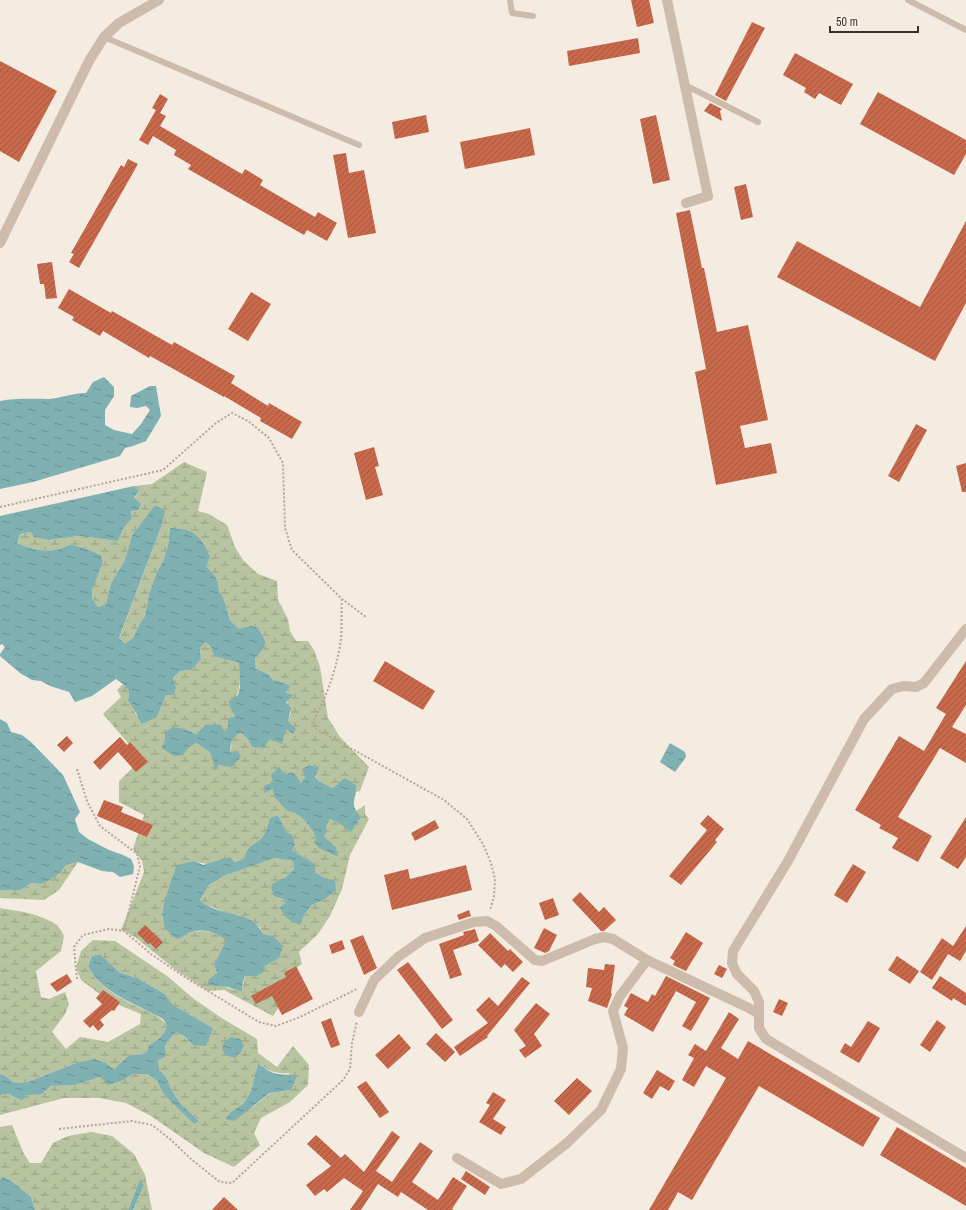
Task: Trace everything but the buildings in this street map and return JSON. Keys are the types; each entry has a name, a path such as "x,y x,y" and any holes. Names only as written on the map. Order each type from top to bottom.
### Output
{"street":[{"path":"0,243 89,60 104,37 119,23 159,0"},
{"path":"667,0 708,196 686,203"},
{"path":"966,629 924,683 916,687 904,686 892,689 864,719 788,861 733,952 732,963 737,974 754,991 759,1002 759,1028 766,1039 966,1158"},
{"path":"359,1012 374,980 398,957 425,938 474,922 487,921 496,926 535,960 542,961 595,939 604,937 613,940 647,960 736,1001 759,1014"},
{"path":"458,1158 501,1184 521,1179 567,1143 601,1110 621,1069 624,1048 613,1011 620,996 647,960"}],"lane":[{"path":"510,0 512,13 533,16"},
{"path":"908,0 966,30"},
{"path":"104,37 359,144"},
{"path":"685,85 758,122"}],"path":[{"path":"0,507 163,470 216,423 232,413 248,421 269,438 283,463 285,528 292,550 342,599 366,617"},
{"path":"342,599 341,639 337,662 329,688 312,724 316,729 444,800 467,819 483,844 491,863 495,879 494,896 487,921"},
{"path":"77,769 87,800 100,826 137,854 140,866 124,932"},
{"path":"77,978 74,947 83,935 109,929 124,932 151,954 183,976 259,1022 276,1026 300,1018 374,980"},
{"path":"59,1129 132,1121 152,1125 220,1182 232,1182 343,1080 350,1069 352,1043 359,1012"}],"green space":[{"path":"184,462 207,472 198,511 209,514 227,525 235,547 243,560 258,574 277,581 278,600 288,619 290,631 296,641 308,641 314,650 320,667 328,718 340,737 369,767 360,791 356,792 356,785 338,784 332,788 319,781 315,776 305,777 301,783 297,776 292,772 285,774 279,768 273,782 264,792 273,789 292,812 303,817 317,838 337,857 336,847 324,836 330,819 339,823 365,805 365,814 369,819 350,855 342,889 330,916 318,934 299,952 302,964 291,972 292,988 273,1016 224,990 208,991 177,971 135,937 121,930 144,872 142,861 133,849 144,815 119,802 119,781 142,759 103,714 121,697 117,690 123,684 129,691 128,701 133,706 136,715 157,717 166,695 176,687 173,678 180,671 191,670 201,660 200,648 205,641 211,647 215,656 239,663 240,676 237,696 230,708 235,716 225,733 205,725 196,734 185,729 166,732 165,739 189,746 196,743 206,749 214,758 214,770 228,756 231,751 232,740 236,736 241,733 248,739 269,739 288,721 291,712 287,699 289,686 273,680 268,674 255,668 255,658 261,652 266,643 261,633 256,627 253,626 239,629 230,620 215,576 178,528 170,528 168,545 149,594 145,616 133,638 125,645 119,639 161,527 155,505 132,535 125,560 111,583 106,604 98,607 92,598 92,591 103,562 101,555 71,545 48,551 33,549 17,543 20,534 31,532 49,540 79,536 118,541 123,529 132,518 132,504 139,491 134,486 152,484","holes":["278,815 292,850 315,864 315,872 325,878 325,899 312,905 304,915 287,901 278,898 273,883 286,877 294,869 293,861 275,858 226,875 209,885 200,900 207,906 227,913 239,915 260,927 263,934 274,938 279,958 264,967 262,972 257,976 245,976 242,992 218,985 209,979 217,973 214,965 227,941 218,935 203,931 188,934 162,919 169,886 195,861 207,864 220,864 245,859 247,850 264,834 270,818"]},
{"path":"78,862 59,890 44,900 0,898 0,890 20,890 32,883 41,884 61,872 66,865"},
{"path":"0,908 15,910 51,921 57,925 64,936 61,951 36,971 41,997 49,999 65,992 69,1004 65,1014 52,1032 66,1049 80,1037 108,1042 140,1024 141,1014 109,1001 81,980 76,968 81,951 93,940 115,941 167,976 194,999 220,1017 257,1039 258,1053 277,1067 293,1046 309,1065 308,1085 290,1102 261,1118 254,1133 260,1145 234,1167 204,1153 151,1116 126,1103 99,1098 64,1098 0,1115 0,1095 9,1094 22,1101 27,1094 42,1094 51,1086 75,1085 100,1077 123,1080 133,1074 148,1074 158,1082 161,1090 167,1098 194,1124 199,1121 180,1103 171,1089 167,1078 159,1069 158,1059 165,1049 167,1040 176,1032 193,1045 213,1028 173,1005 165,994 139,979 119,972 100,954 92,956 88,966 96,979 108,990 161,1019 167,1026 162,1035 149,1045 146,1053 129,1055 114,1069 106,1063 76,1063 25,1083 13,1082 4,1075 0,1074","holes":["258,1063 269,1070 279,1073 289,1073 291,1090 271,1093 253,1107 231,1112 244,1103 251,1091"]},
{"path":"12,1125 24,1154 30,1163 41,1163 53,1143 68,1136 91,1132 112,1136 134,1154 145,1175 152,1210 133,1210 144,1185 140,1181 128,1210 35,1210 31,1197 13,1182 2,1176 0,1179 0,1127"}],"water":[{"path":"104,377 114,387 114,396 105,410 105,425 114,430 132,434 150,410 146,406 137,408 130,407 131,396 150,386 156,386 161,416 146,441 125,448 120,456 33,482 0,489 0,401 18,399 48,399 86,393 93,382"},
{"path":"134,486 139,491 134,498 141,504 138,510 131,511 132,518 123,529 118,541 79,536 49,540 34,537 31,532 20,534 17,543 33,549 48,551 71,545 101,555 103,562 92,591 92,598 98,607 106,604 111,583 125,560 132,535 155,505 165,511 161,527 119,638 125,644 133,638 145,616 149,594 168,545 170,528 185,530 195,535 199,539 210,557 206,566 218,582 219,591 223,597 230,620 239,629 249,626 256,627 266,643 261,652 255,658 255,668 268,674 273,680 290,686 286,693 293,695 286,702 291,708 288,721 296,729 293,734 286,729 282,744 270,739 263,748 252,747 248,739 241,733 235,736 232,741 230,752 238,751 241,757 232,767 219,765 214,771 212,757 208,751 196,743 189,747 183,755 174,756 162,748 165,739 165,732 173,727 185,729 196,734 205,725 215,724 221,725 225,733 228,726 228,719 235,716 230,708 229,701 238,695 240,687 239,663 214,656 211,647 205,642 200,648 201,660 191,670 180,671 173,678 176,687 174,695 166,695 157,717 142,724 128,701 129,691 116,679 92,696 75,702 69,692 50,686 41,681 32,680 20,673 0,656 5,647 2,644 0,645 0,516"},
{"path":"0,719 7,723 11,732 22,735 31,742 63,775 80,812 75,819 79,832 88,839 109,850 131,859 134,866 133,874 120,877 113,872 102,871 78,862 66,865 61,872 41,884 32,883 20,890 0,890"},
{"path":"670,743 685,752 686,757 675,772 660,762"},
{"path":"309,765 319,767 315,777 332,788 344,778 356,785 354,805 361,817 351,832 339,823 330,819 326,827 327,832 324,836 336,847 338,857 319,848 314,842 317,838 308,825 297,814 287,811 274,796 273,789 264,793 265,785 273,782 271,775 279,767 285,774 292,772 297,776 301,783 305,777 302,769"},
{"path":"278,815 286,832 292,835 295,845 292,850 315,864 315,872 325,878 335,881 336,890 325,899 312,905 304,915 300,925 286,917 280,908 287,901 274,896 271,888 273,883 286,877 294,869 293,861 275,858 226,875 209,885 200,900 207,906 251,920 258,926 263,934 274,937 283,946 279,958 264,967 263,972 257,976 245,976 242,992 228,987 207,985 209,979 217,973 214,965 226,941 215,934 206,931 197,931 178,939 170,934 164,924 163,909 167,892 177,865 195,861 203,865 230,857 234,862 245,859 247,850 264,834 270,818"},
{"path":"100,954 119,972 139,979 165,994 173,1005 213,1028 206,1046 193,1045 185,1037 176,1032 167,1043 165,1057 158,1060 159,1069 167,1078 171,1089 180,1103 199,1121 194,1124 167,1098 161,1090 158,1082 148,1074 133,1074 123,1080 108,1085 100,1077 75,1085 51,1086 42,1094 27,1095 22,1101 9,1094 0,1095 0,1074 4,1075 13,1082 25,1083 76,1063 94,1059 106,1063 114,1069 129,1055 146,1053 149,1045 162,1035 167,1026 163,1019 111,991 101,984 94,975 88,966 92,956"},
{"path":"231,1037 240,1039 244,1046 235,1058 225,1055 222,1049 224,1042"},
{"path":"258,1063 267,1070 277,1074 297,1076 291,1090 270,1093 234,1121 225,1119 231,1112 244,1103 251,1091"},
{"path":"2,1176 13,1182 31,1197 35,1210 0,1210 0,1179"},
{"path":"140,1180 144,1185 133,1210 128,1210"}]}
